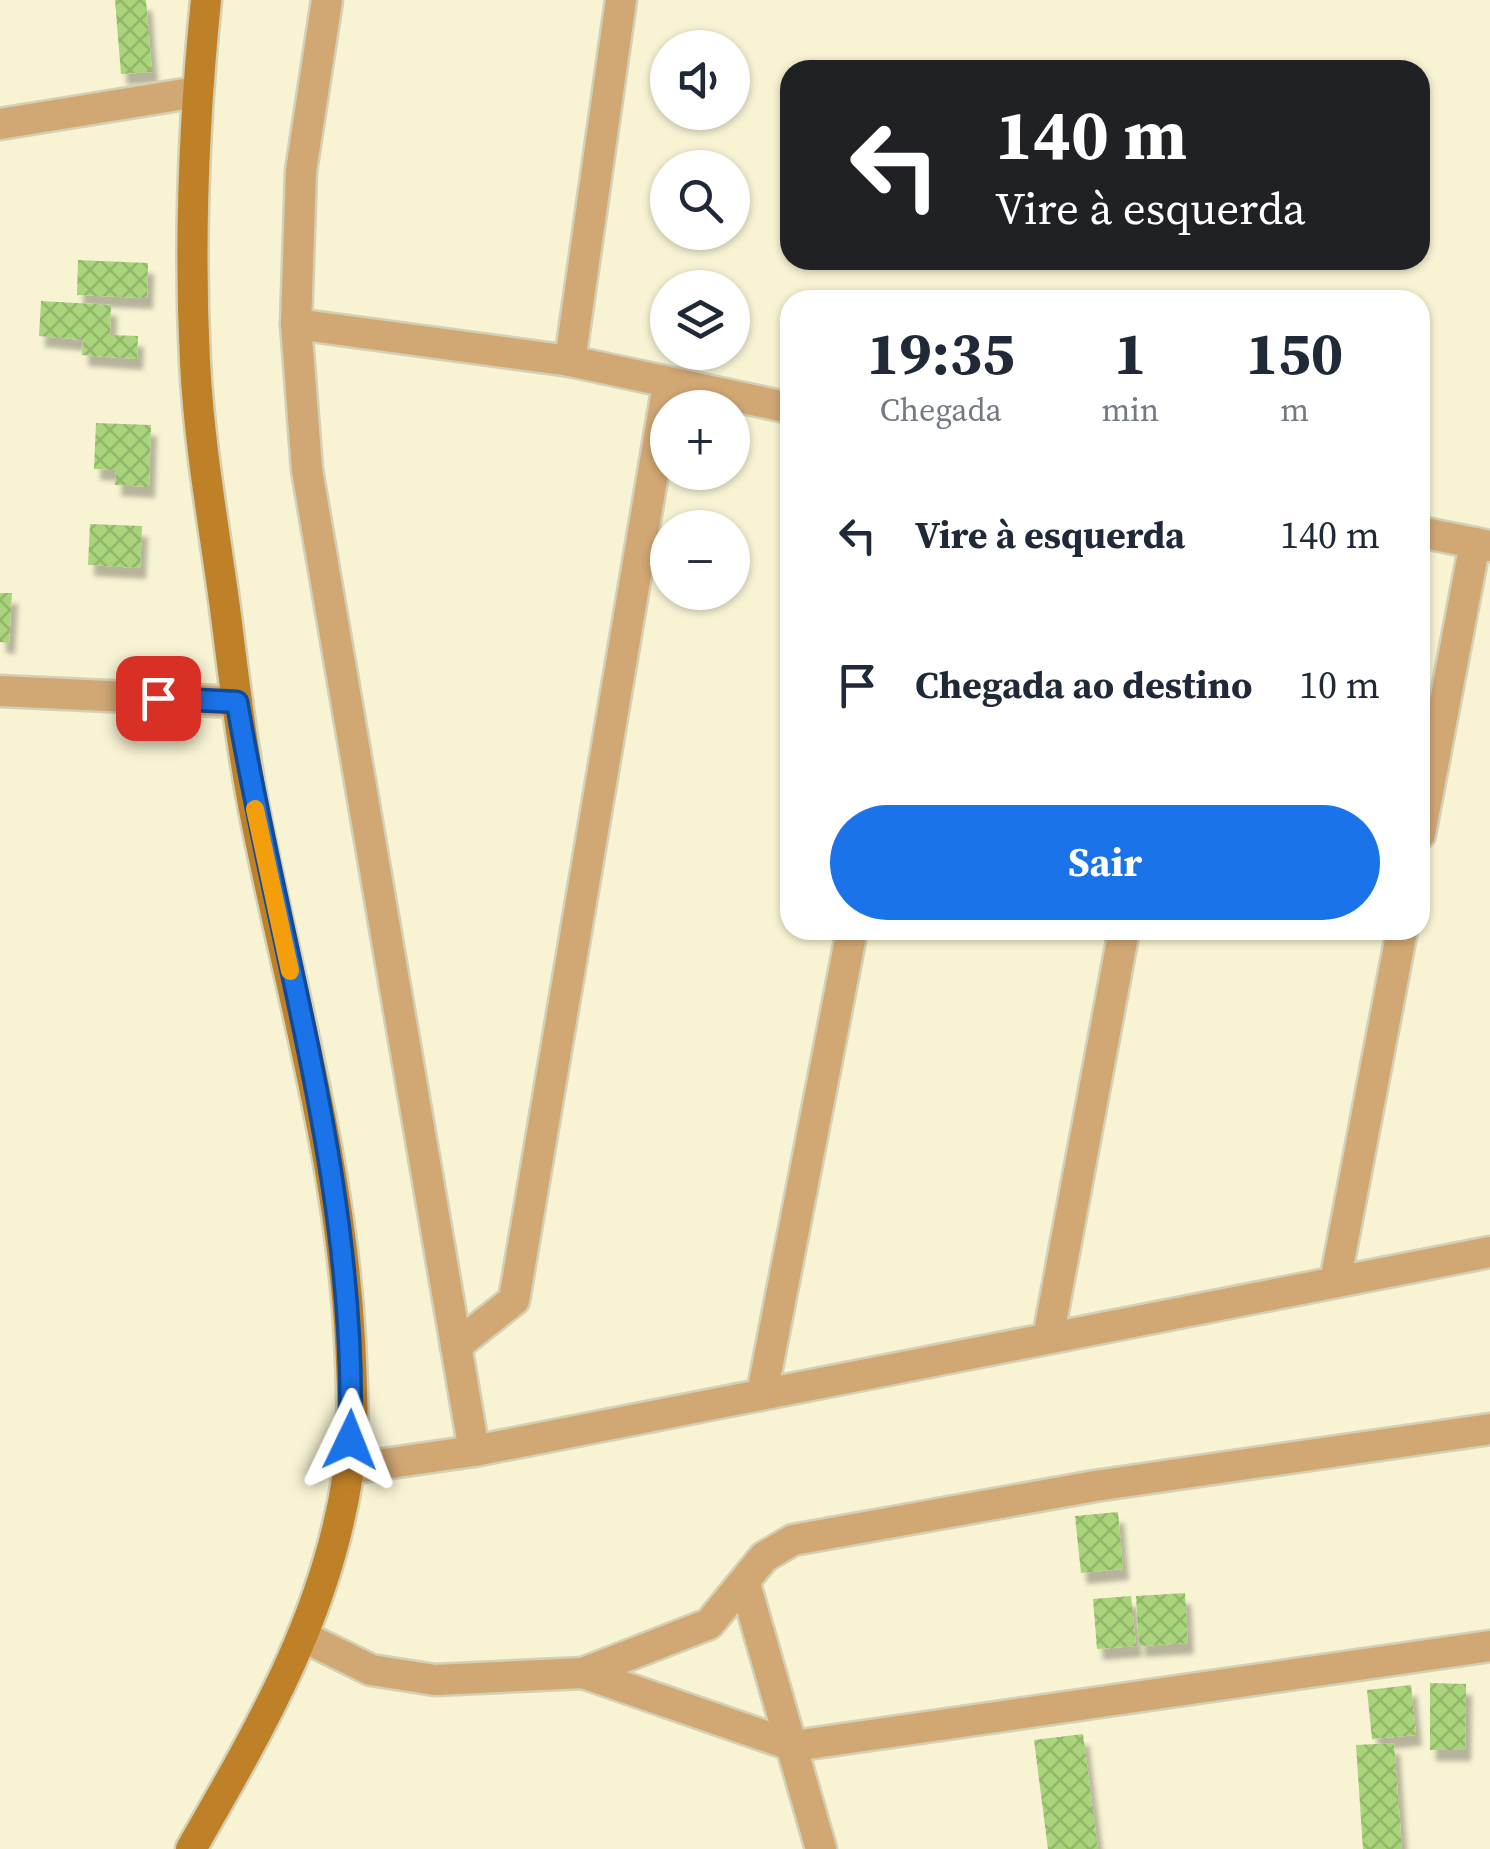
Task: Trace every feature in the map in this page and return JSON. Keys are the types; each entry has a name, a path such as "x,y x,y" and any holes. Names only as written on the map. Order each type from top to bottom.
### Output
{"main road":[{"path":"191,1849 254,1740 304,1637 335,1545 349,1468 352,1383 348,1294 329,1143 260,840 237,702 195,362 196,92 206,0"}],"street":[{"path":"327,0 301,172 296,324 307,470 474,1450"},
{"path":"570,361 621,0"},
{"path":"0,124 196,92"},
{"path":"296,324 570,361 780,406"},
{"path":"456,1346 514,1300 668,384"},
{"path":"1430,534 1482,544 1430,787"},
{"path":"0,691 237,702"},
{"path":"762,1394 850,940"},
{"path":"1048,1338 1122,940"},
{"path":"1335,1282 1400,940"},
{"path":"349,1468 474,1450 1490,1252"},
{"path":"304,1637 371,1670 435,1680 584,1673 709,1624 764,1557 793,1540 843,1528 1369,1444 1490,1429"},
{"path":"745,1584 821,1849"},
{"path":"584,1673 794,1746 1490,1646"}],"building":[{"path":"115,0 146,0 152,72 121,74"},
{"path":"78,260 148,263 147,298 77,295"},
{"path":"41,301 111,305 110,335 138,336 137,359 82,355 83,340 39,336"},
{"path":"96,423 151,425 149,487 115,485 116,470 94,469"},
{"path":"90,524 142,526 140,568 88,565"},
{"path":"0,593 12,593 9,643 0,642"},
{"path":"1118,1512 1123,1569 1081,1573 1075,1516"},
{"path":"1185,1593 1188,1643 1139,1646 1136,1596"},
{"path":"1131,1596 1136,1646 1097,1649 1093,1599"},
{"path":"1430,1683 1466,1684 1465,1750 1430,1750"},
{"path":"1411,1685 1416,1735 1372,1739 1367,1690"},
{"path":"1083,1734 1098,1849 1048,1849 1034,1740"},
{"path":"1394,1743 1402,1849 1363,1849 1356,1745"}],"slow traffic":[{"path":"255,809 290,971"}],"route":[{"path":"158,698 237,702 260,840 329,1143 348,1294 350,1440"}]}
